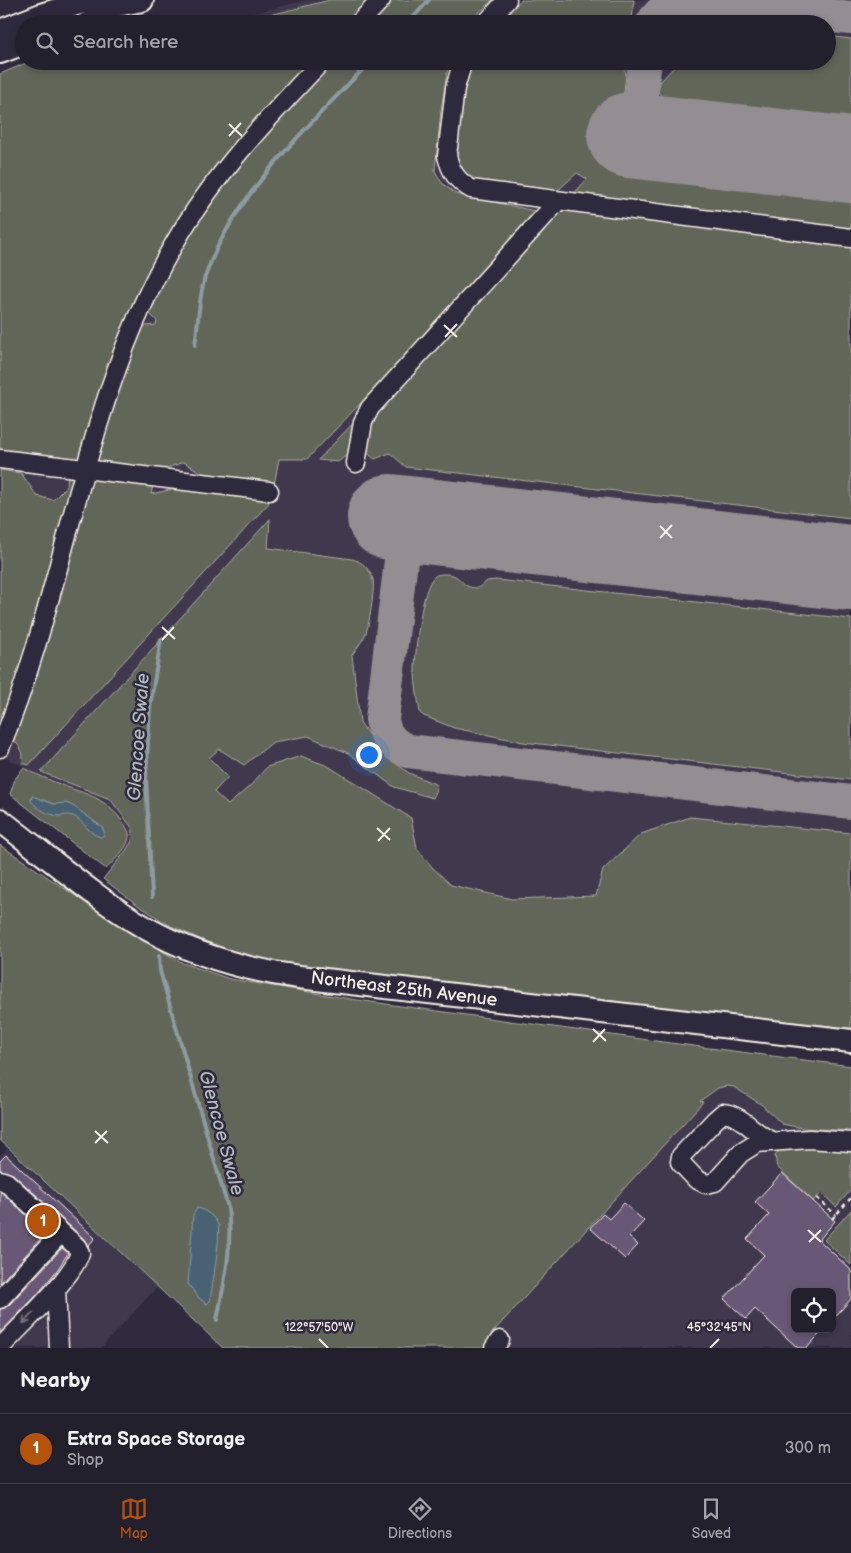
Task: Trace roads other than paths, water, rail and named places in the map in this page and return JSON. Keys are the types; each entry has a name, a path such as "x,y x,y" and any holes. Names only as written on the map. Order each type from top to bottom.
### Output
{"main road":[{"path":"26,15 38,8 83,2 108,6 142,0"},
{"path":"100,15 108,6"},
{"path":"0,31 15,22"},
{"path":"0,52 15,47"},
{"name":"Northeast 25th Avenue","path":"0,820 98,896 142,925 192,950 264,972 851,1042"}],"lane":[{"path":"366,15 380,0"},
{"path":"493,15 507,0"},
{"path":"0,748 10,725 40,632 84,469 110,389 129,336 149,291 174,244 204,198 231,162 275,110 313,70"},
{"path":"460,70 455,88 447,156 455,176 462,184 472,189 851,238"},
{"path":"356,463 363,422 370,408 558,201"},
{"path":"0,459 269,490"},
{"path":"772,1141 762,1137 741,1119 731,1114 723,1113 714,1120 681,1156 680,1162 696,1179 706,1184 715,1182 746,1150 757,1143 809,1139 851,1142"},
{"path":"0,1180 6,1182 77,1247 80,1253 77,1262 56,1288 0,1348"},
{"path":"0,1299 61,1233"},
{"path":"56,1288 58,1348"}],"water":[{"path":"32,796 54,804 66,803 73,806 102,827 105,834 101,837 97,836 73,816 58,816 43,811 31,801"},
{"path":"197,1208 210,1214 218,1225 219,1231 210,1301 207,1304 200,1299 188,1284 193,1215"}],"waterway":[{"name":"Glencoe Swale","path":"415,15 429,0"},
{"name":"Glencoe Swale","path":"195,345 205,277 217,247 234,218 276,162 362,70"},
{"name":"Glencoe Swale","path":"152,897 146,778 150,707 161,639"},
{"name":"Glencoe Swale","path":"159,956 160,971 228,1208 229,1251 217,1320"}],"place":[{"name":"Extra Space Storage","path":"43,1221"}]}
